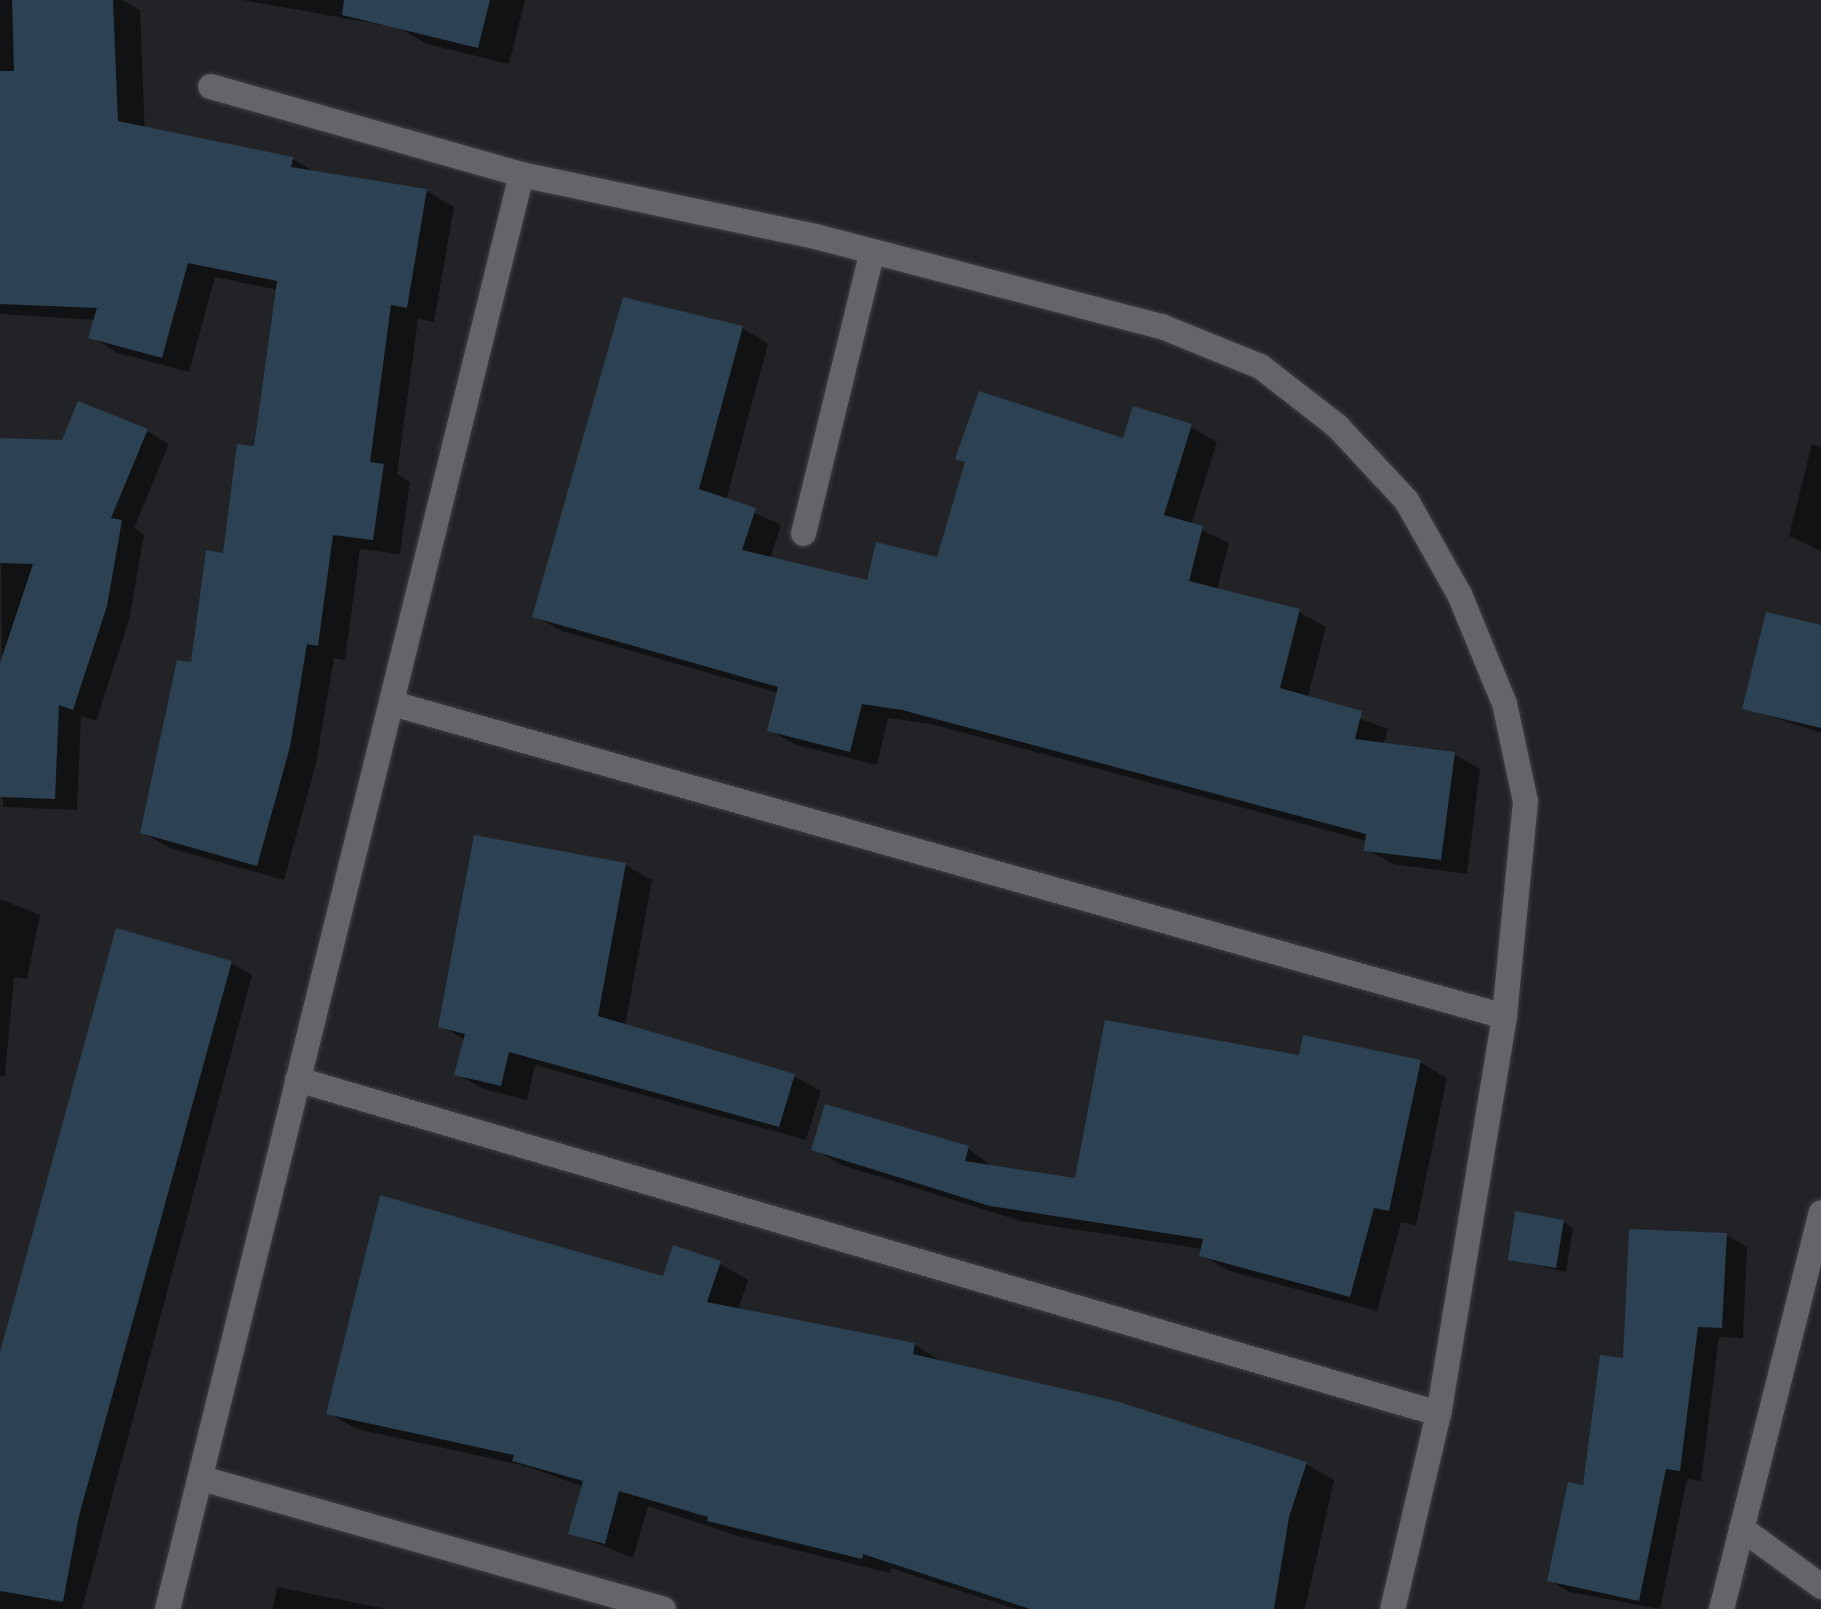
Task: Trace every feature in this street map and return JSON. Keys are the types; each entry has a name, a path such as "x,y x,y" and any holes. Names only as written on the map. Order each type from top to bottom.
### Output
{"street":[{"path":"210,86 521,174 872,251 1161,326 1260,366 1337,426 1406,500 1459,594 1504,703 1525,802 1504,1016 1438,1413 1392,1609"},
{"path":"166,1609 521,174"},
{"path":"803,533 872,251"},
{"path":"392,703 1504,1016"},
{"path":"297,1079 1438,1413"},
{"path":"1720,1609 1821,1212"},
{"path":"200,1478 663,1609"},
{"path":"1741,1528 1821,1586"}],"building":[{"path":"12,0 113,0 118,121 293,157 291,167 427,189 407,308 391,305 370,462 384,464 373,540 333,535 318,646 307,644 290,747 257,866 140,833 177,660 191,662 206,550 223,553 237,444 254,446 277,281 188,263 162,358 88,338 97,308 0,304 0,71 14,71"},
{"path":"344,0 490,0 478,48 342,15"},
{"path":"623,297 743,326 699,489 756,508 742,550 867,580 876,542 937,557 965,462 955,459 979,391 1123,438 1133,406 1192,424 1164,515 1203,526 1189,581 1300,609 1280,688 1362,711 1355,739 1455,752 1441,860 1364,851 1366,834 902,710 862,704 850,752 767,731 778,687 532,617"},
{"path":"78,401 148,429 111,518 122,520 107,606 73,710 59,705 55,799 0,797 0,663 33,564 0,563 0,438 62,440"},
{"path":"1766,612 1821,625 1821,728 1742,709"},
{"path":"474,835 626,863 598,1016 795,1074 779,1127 509,1052 501,1086 454,1075 465,1034 438,1027"},
{"path":"116,928 232,961 79,1516 63,1602 0,1591 0,1352"},
{"path":"1105,1020 1299,1055 1303,1035 1421,1060 1389,1211 1374,1208 1350,1297 1199,1256 1203,1239 990,1206 811,1150 825,1104 969,1146 965,1161 1075,1178"},
{"path":"380,1195 663,1276 673,1245 721,1261 707,1302 915,1343 913,1354 1116,1401 1307,1462 1289,1517 1274,1609 1030,1609 863,1554 862,1559 707,1521 708,1517 619,1491 605,1544 568,1534 583,1481 512,1461 514,1455 326,1414"},
{"path":"1515,1211 1564,1220 1556,1268 1508,1260"},
{"path":"1629,1229 1727,1233 1722,1328 1698,1327 1680,1471 1666,1469 1639,1601 1547,1581 1568,1482 1583,1485 1600,1355 1623,1358"}]}
